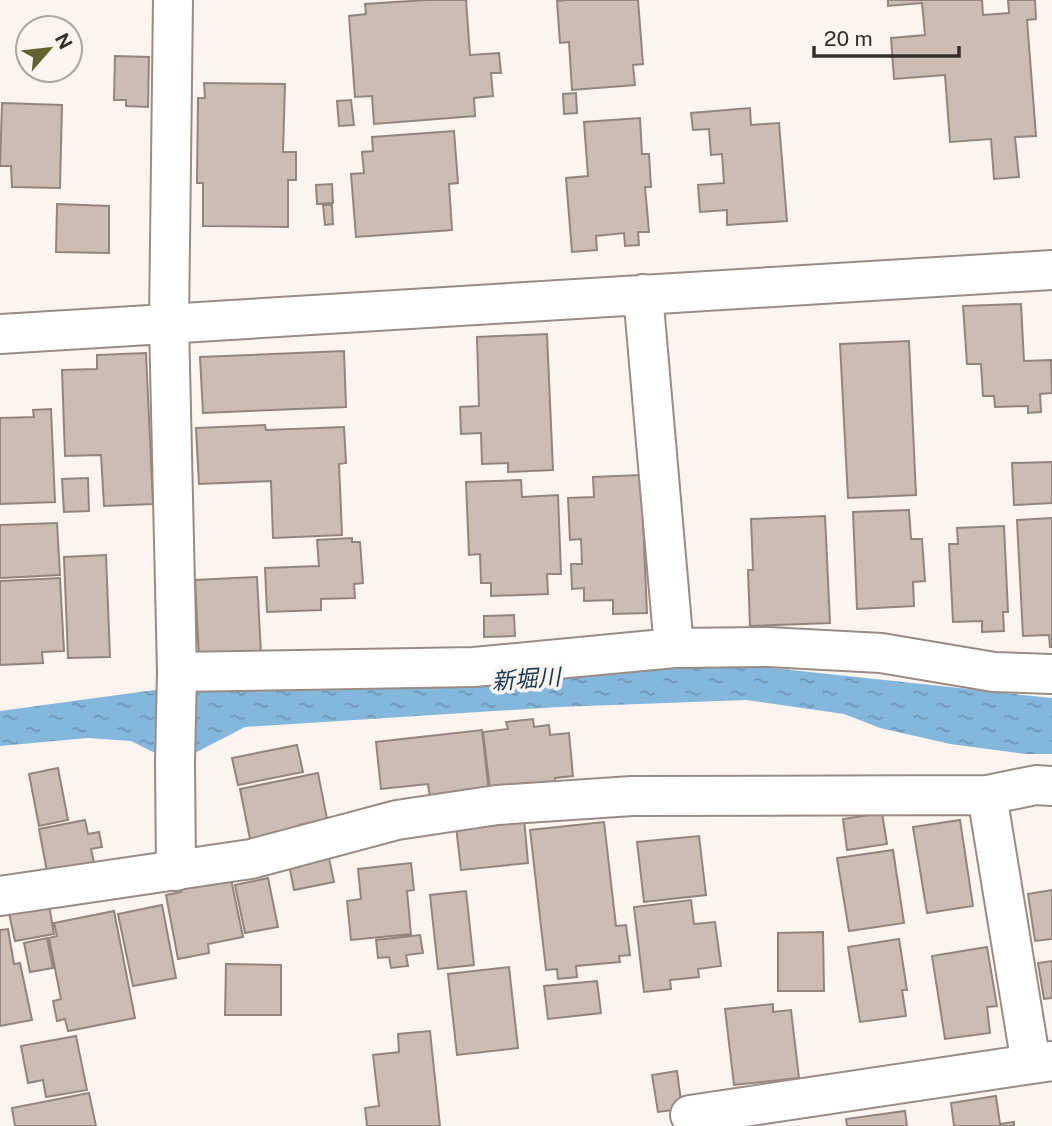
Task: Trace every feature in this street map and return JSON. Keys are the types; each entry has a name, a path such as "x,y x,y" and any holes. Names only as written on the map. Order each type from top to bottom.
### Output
{"street":[{"path":"173,0 169,323 177,672 176,871"},
{"path":"0,334 1052,270"},
{"path":"643,294 674,648"},
{"path":"177,672 474,667 674,648 768,647 881,653 994,672 1052,674"},
{"path":"0,896 251,859 397,821 497,805 632,796 987,795 1036,785 1052,786"},
{"path":"690,1115 1042,1063 987,795"}],"water":[{"name":"新堀川","path":"666,665 763,667 1052,698 1052,754 1025,754 950,744 880,728 844,714 746,700 559,707 245,727 191,755 153,752 131,741 88,738 0,746 0,711 191,685 245,691"}],"building":[{"path":"466,0 470,55 499,53 501,73 491,73 493,96 474,98 475,116 374,124 372,96 355,97 349,16 366,14 365,4"},
{"path":"638,0 643,64 633,65 635,85 572,90 569,42 560,43 557,1"},
{"path":"888,0 982,0 983,15 1009,13 1008,0 1035,0 1036,19 1027,20 1036,136 1015,137 1019,177 994,179 991,139 950,142 945,75 894,79 891,38 925,35 922,3 888,6"},
{"path":"115,56 149,57 148,107 126,106 126,100 114,100"},
{"path":"204,83 285,84 283,152 296,152 296,180 288,180 288,227 203,226 203,183 197,183 198,98 205,98"},
{"path":"576,93 577,113 564,114 563,94"},
{"path":"351,100 354,125 339,126 337,101"},
{"path":"2,103 62,105 60,188 12,187 11,166 0,166"},
{"path":"750,108 751,125 779,123 787,221 727,225 727,210 700,212 698,185 724,183 722,154 711,155 709,129 693,130 691,113"},
{"path":"640,118 642,154 649,154 651,187 645,187 649,232 638,232 639,245 625,246 624,233 596,236 597,250 572,252 566,178 588,176 584,122"},
{"path":"454,131 458,183 449,184 452,230 356,237 351,174 364,173 362,152 373,151 372,137"},
{"path":"332,184 333,203 317,204 316,185"},
{"path":"57,204 109,206 109,253 56,252"},
{"path":"323,205 332,205 333,224 325,225"},
{"path":"1021,304 1024,361 1051,360 1052,393 1040,394 1041,412 1028,413 1028,406 995,407 994,396 983,396 981,364 967,364 963,306"},
{"path":"547,334 553,470 508,472 508,463 482,464 481,433 461,434 460,407 479,406 477,337"},
{"path":"909,341 916,495 848,498 840,344"},
{"path":"344,351 346,407 203,413 200,357"},
{"path":"146,353 153,504 104,506 101,455 65,456 62,370 97,369 97,355"},
{"path":"51,409 55,502 0,504 0,418 34,417 33,410"},
{"path":"265,425 266,430 344,427 346,463 339,464 342,535 273,538 271,481 199,484 196,428"},
{"path":"1052,462 1052,503 1014,505 1012,463"},
{"path":"641,475 647,613 613,614 613,600 584,601 584,588 572,589 571,564 582,564 581,539 570,540 568,498 594,497 593,477"},
{"path":"88,478 89,511 64,512 62,479"},
{"path":"521,480 522,497 558,495 561,574 547,574 548,594 491,596 491,583 481,583 480,554 469,555 466,482"},
{"path":"909,510 911,539 922,539 925,581 913,582 914,606 857,609 853,512"},
{"path":"825,516 830,623 750,626 748,570 753,570 751,519"},
{"path":"1052,518 1050,647 1049,635 1023,636 1017,520"},
{"path":"57,523 60,575 0,578 0,525"},
{"path":"1004,526 1008,612 1003,612 1004,631 982,632 982,621 953,622 949,544 958,544 957,528"},
{"path":"352,538 352,542 360,542 363,583 354,584 355,598 321,599 321,610 267,612 265,568 319,566 317,540"},
{"path":"106,555 110,657 68,658 64,557"},
{"path":"257,577 261,655 199,658 195,580"},
{"path":"60,578 64,651 42,652 43,663 0,665 0,581"},
{"path":"514,615 515,636 484,637 484,616"},
{"path":"533,719 534,727 549,725 550,735 569,733 573,776 555,778 555,783 490,790 483,732 508,729 506,722"},
{"path":"482,730 489,792 430,798 428,784 381,789 376,742"},
{"path":"297,745 303,772 238,785 232,758"},
{"path":"58,768 68,820 39,826 29,774"},
{"path":"318,773 327,819 299,825 301,833 251,844 240,789"},
{"path":"882,813 887,844 847,850 843,819"},
{"path":"524,818 528,863 461,870 456,826"},
{"path":"85,820 88,834 99,832 102,847 91,849 95,867 48,877 39,829"},
{"path":"960,820 973,906 927,913 913,827"},
{"path":"604,822 616,926 626,925 630,955 619,956 620,962 576,966 577,977 558,979 557,969 546,970 530,830"},
{"path":"699,836 706,895 644,902 637,842"},
{"path":"893,850 904,923 849,931 837,858"},
{"path":"328,853 334,882 294,890 288,860"},
{"path":"411,863 414,890 407,891 411,934 351,940 347,901 361,899 358,869"},
{"path":"230,874 243,937 208,944 209,953 178,959 166,895 181,892 179,884"},
{"path":"268,878 278,927 245,933 235,885"},
{"path":"1052,890 1052,939 1035,941 1028,894"},
{"path":"466,891 474,965 438,969 430,895"},
{"path":"691,900 694,924 715,922 721,966 698,969 699,977 670,980 671,989 644,992 634,907"},
{"path":"49,905 54,934 15,941 9,913"},
{"path":"162,905 176,978 133,986 118,914"},
{"path":"114,911 135,1018 68,1031 65,1019 57,1021 53,1001 61,999 49,938 57,936 54,923"},
{"path":"8,929 14,964 20,963 32,1020 0,1026 0,930"},
{"path":"823,932 824,991 778,991 778,933"},
{"path":"420,935 423,953 406,955 408,966 391,968 389,957 378,958 376,940"},
{"path":"47,938 53,968 30,972 24,943"},
{"path":"899,939 907,990 902,990 906,1016 860,1022 848,947"},
{"path":"987,947 997,1006 987,1007 990,1033 945,1039 932,956"},
{"path":"1052,961 1052,998 1044,999 1038,963"},
{"path":"226,964 281,965 281,1015 225,1015"},
{"path":"509,967 518,1048 457,1055 448,974"},
{"path":"597,981 601,1013 548,1019 544,986"},
{"path":"773,1004 773,1012 791,1010 799,1078 734,1085 725,1009"},
{"path":"430,1031 440,1126 367,1126 365,1108 379,1106 373,1055 399,1052 398,1034"},
{"path":"76,1036 87,1090 46,1097 43,1080 28,1083 21,1046"},
{"path":"677,1071 682,1109 658,1112 652,1075"},
{"path":"89,1093 96,1126 15,1126 12,1108"},
{"path":"996,1096 1000,1124 1014,1122 1014,1126 954,1126 951,1103"},
{"path":"905,1111 907,1126 847,1126 846,1119"}]}
